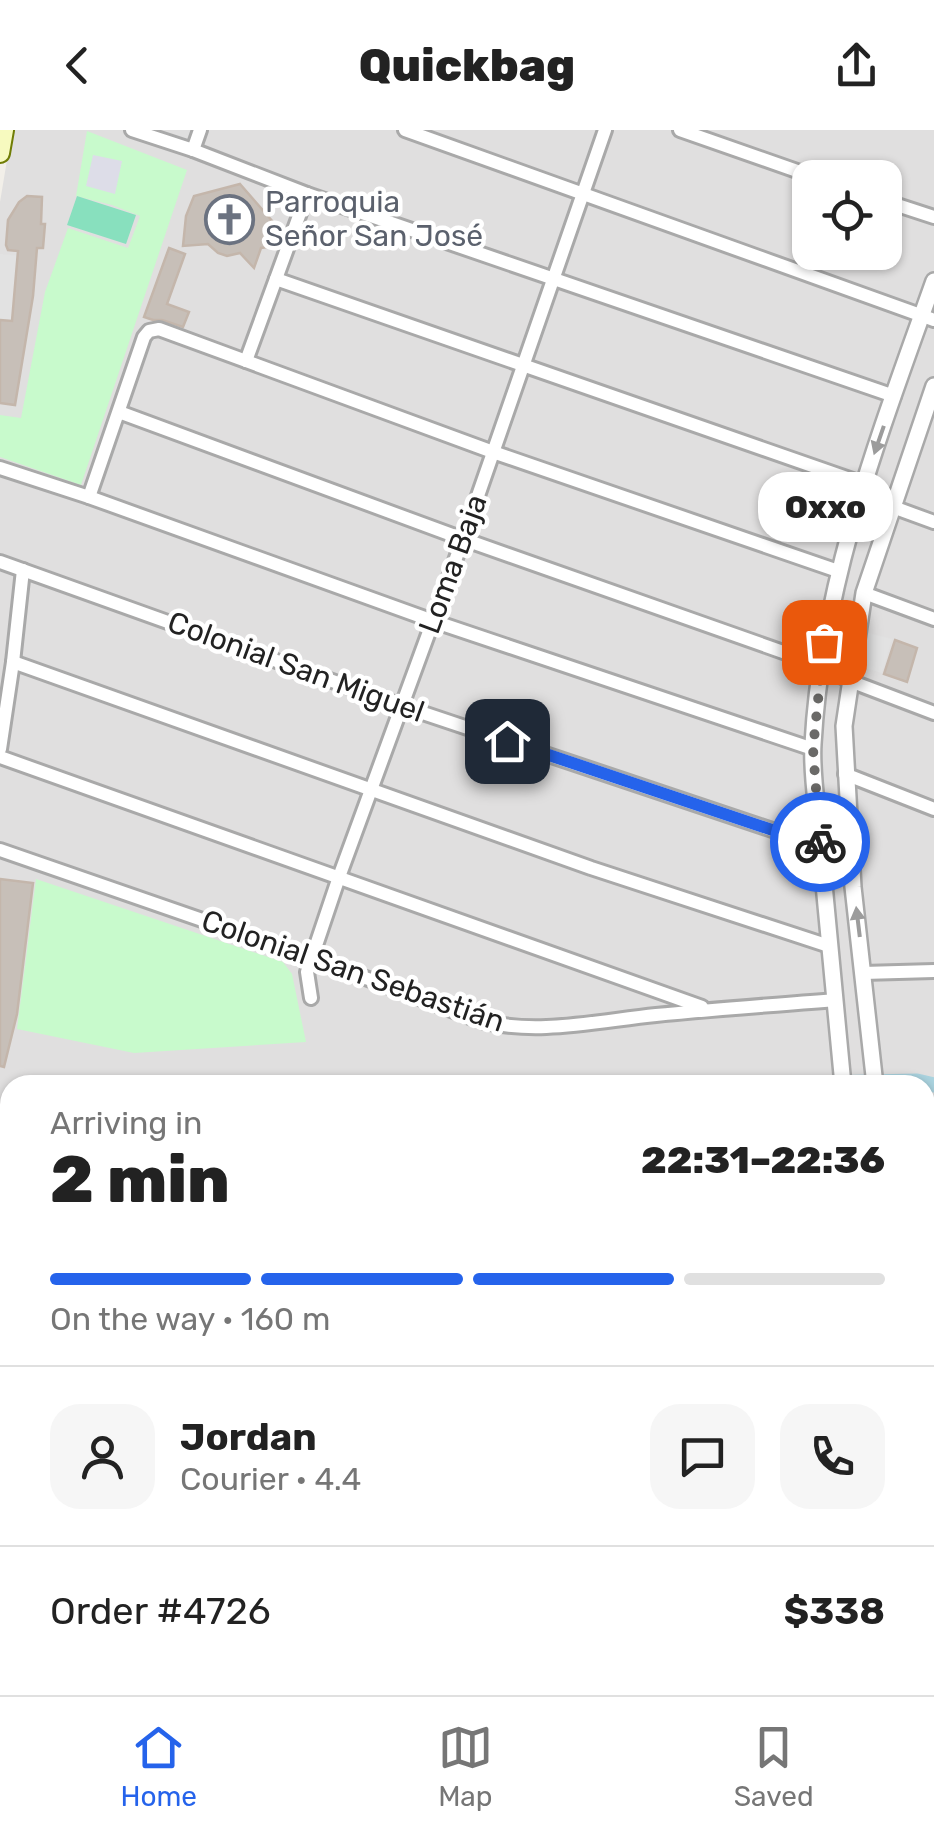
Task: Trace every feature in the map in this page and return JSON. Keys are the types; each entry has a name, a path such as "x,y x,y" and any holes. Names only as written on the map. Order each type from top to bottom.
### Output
{"main road":[{"path":"0,154 4,130"}],"street":[{"path":"132,130 306,194 894,396"},
{"path":"193,150 200,130"},
{"path":"405,130 928,317"},
{"name":"Loma Baja","path":"311,998 306,972 494,452 605,130"},
{"path":"680,130 792,169"},
{"path":"246,361 306,194"},
{"path":"902,206 934,217"},
{"path":"276,279 864,484"},
{"path":"842,1075 813,749 820,665 838,571 894,396 928,317 934,281"},
{"path":"89,496 144,338 154,329 164,330 494,452 838,571"},
{"path":"873,1075 854,887 844,726 864,594 892,506 928,425 934,386"},
{"path":"118,412 820,665 850,682 934,713"},
{"path":"0,468 89,496 433,621 813,749"},
{"path":"892,506 934,522"},
{"name":"Colonial San Miguel","path":"0,562 402,706 820,846"},
{"path":"0,750 23,570"},
{"path":"864,594 934,619"},
{"path":"13,662 590,868 829,946"},
{"path":"0,757 709,1010"},
{"path":"845,774 934,808"},
{"name":"Colonial San Sebastián","path":"0,850 504,1027 533,1028 835,1000"},
{"path":"864,973 934,971"}],"shaded area":[{"path":"12,130 934,130 934,1075 0,1075 0,202"},
{"path":"93,155 122,161 115,194 86,186"},
{"path":"0,254 21,256 16,269 12,321 0,320"},
{"path":"868,633 892,639 882,673 860,667"}],"green space":[{"path":"87,131 187,170 81,485 0,457 0,415 21,418 45,292 68,228 128,248 140,216 76,196"},
{"path":"77,196 136,215 126,244 67,225"},
{"path":"36,879 283,962 292,974 306,1042 134,1053 17,1029"}],"building":[{"path":"240,184 274,223 268,247 261,248 254,268 240,253 227,256 208,244 183,246 186,216 194,196"},
{"path":"27,196 42,197 41,224 45,224 43,248 37,248 15,405 0,403 0,320 12,321 18,251 8,250 6,245 8,220"},
{"path":"169,248 185,254 167,304 189,312 183,327 144,317"},
{"path":"895,640 917,648 907,682 884,674"},
{"path":"0,879 33,883 17,1014 4,1067 0,1066"}],"way so far":[{"path":"820,842 813,749 824,642"}],"place":[{"name":"Parroquia Señor San José","path":"230,219"},
{"name":"Oxxo","path":"824,642"}],"route":[{"path":"507,741 820,846 820,842"}]}
